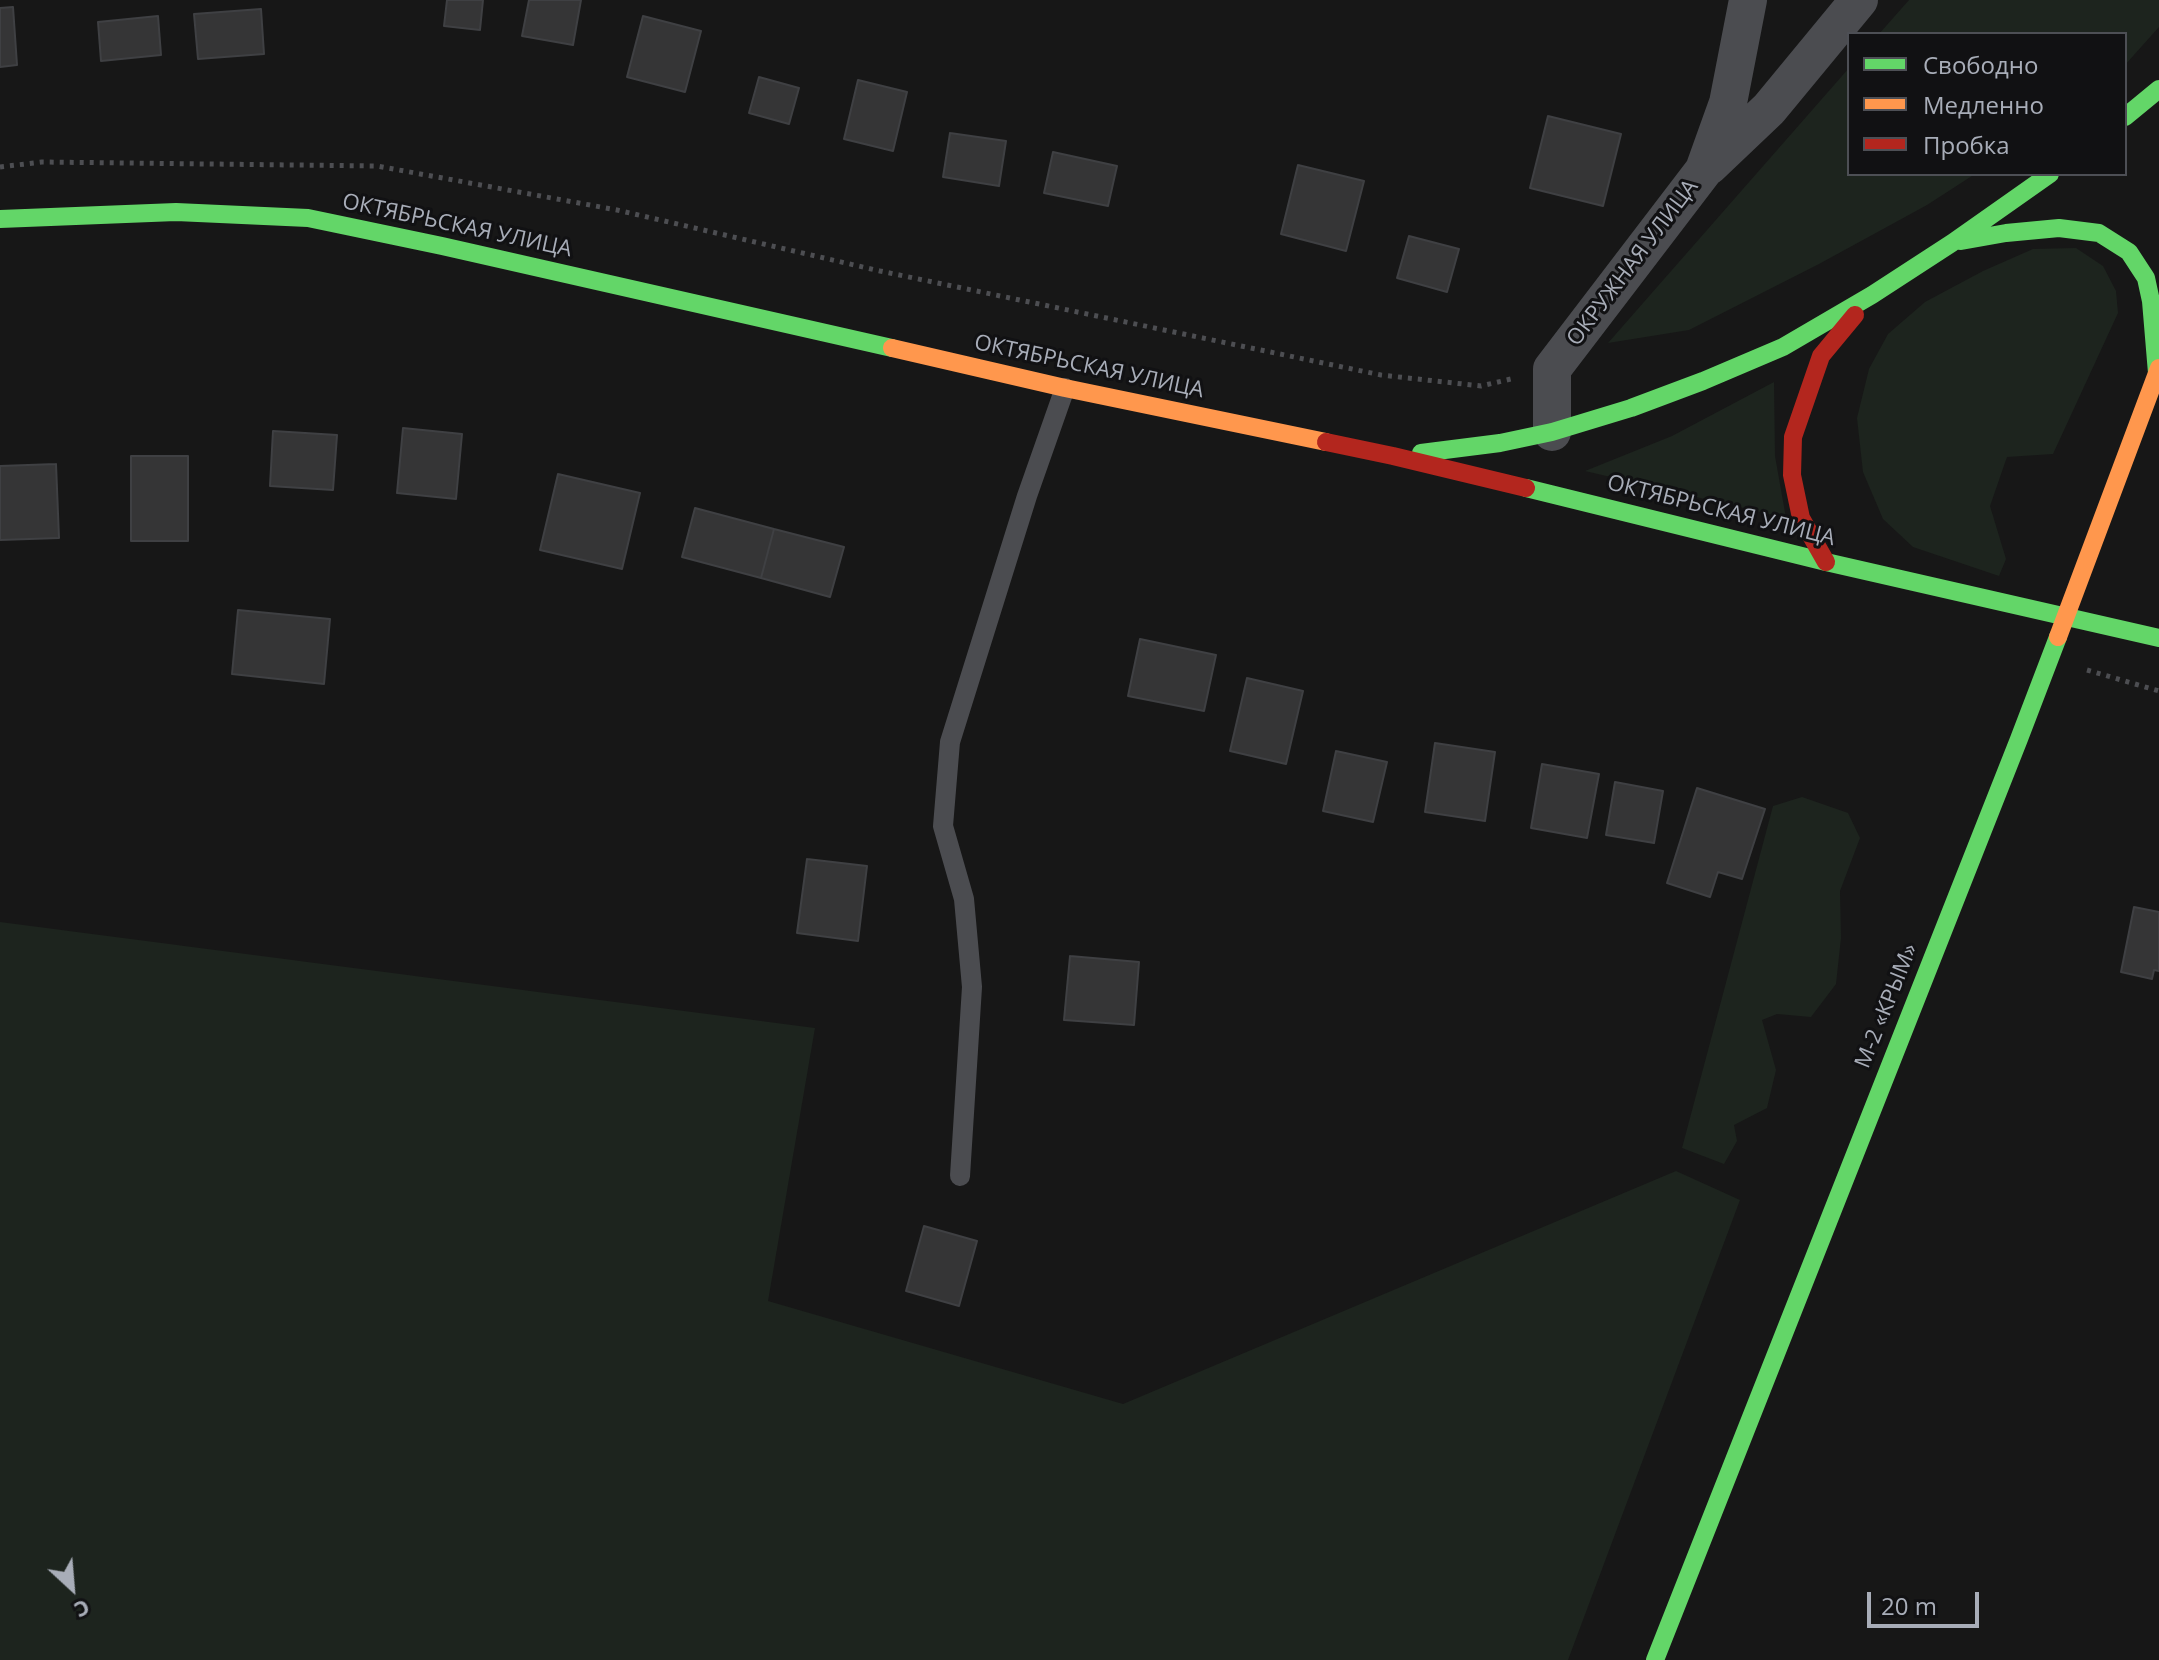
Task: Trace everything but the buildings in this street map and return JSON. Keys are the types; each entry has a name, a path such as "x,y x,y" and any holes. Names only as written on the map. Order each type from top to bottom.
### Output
{"main road":[{"path":"2127,115 2159,89"},
{"path":"1393,456 1500,443 1552,432 1631,408 1783,347 1872,295 2047,176"},
{"name":"ОКТЯБРЬСКАЯ УЛИЦА","path":"0,219 176,212 308,218 1065,388 1393,456 1826,562 2159,638"},
{"path":"1952,243 2006,233 2059,228 2099,233 2129,252 2146,278 2158,371"},
{"path":"1826,562 1801,518 1792,475 1793,437 1821,356 1872,295"},
{"name":"М-2 «КРЫМ»","path":"1655,1660 2019,739 2158,371"}],"street":[{"name":"ОКРУЖНАЯ УЛИЦА","path":"1552,432 1552,369 1704,170 1728,103 1748,0"},
{"path":"1704,170 1769,109 1859,0"}],"lane":[{"path":"960,1176 972,987 964,899 943,826 950,742 1027,496 1065,388"}],"path":[{"path":"0,167 42,162 377,166 617,210 880,271 1381,375 1481,386 1552,369"}],"shaded area":[{"path":"1909,0 2159,0 2159,27 2127,63 2127,32 1881,32"},
{"path":"1847,70 1847,176 1972,176 1927,205 1819,264 1689,330 1608,343"},
{"path":"2076,248 2103,266 2116,291 2118,313 2053,454 2007,457 1990,506 2006,559 1999,576 1913,547 1883,519 1863,472 1857,418 1869,369 1888,334 1925,302 1983,271 2033,249"},
{"path":"1774,382 1775,456 1786,518 1585,471 1672,436"},
{"path":"1802,797 1848,813 1860,838 1840,891 1841,938 1836,984 1811,1017 1777,1014 1762,1020 1776,1070 1767,1108 1734,1125 1737,1141 1724,1164 1682,1148 1773,806"},
{"path":"0,922 815,1028 768,1301 1123,1404 1676,1171 1740,1200 1568,1660 0,1660"}],"traffic: fast":[{"path":"2127,115 2159,89"},
{"path":"1421,453 1500,443 1552,432 1631,408 1783,347 1872,295 2047,176"},
{"path":"0,219 176,212 308,218 892,348"},
{"path":"1961,241 2059,228 2099,233 2129,252 2146,278 2157,373"},
{"path":"1526,488 1826,562 2159,638"},
{"path":"1655,1660 2058,637"}],"traffic: slow":[{"path":"892,348 1065,388 1326,442"},
{"path":"2058,637 2159,368"}],"traffic: jam":[{"path":"1826,562 1801,518 1792,475 1793,437 1821,356 1855,315"},
{"path":"1326,442 1526,488"}]}
